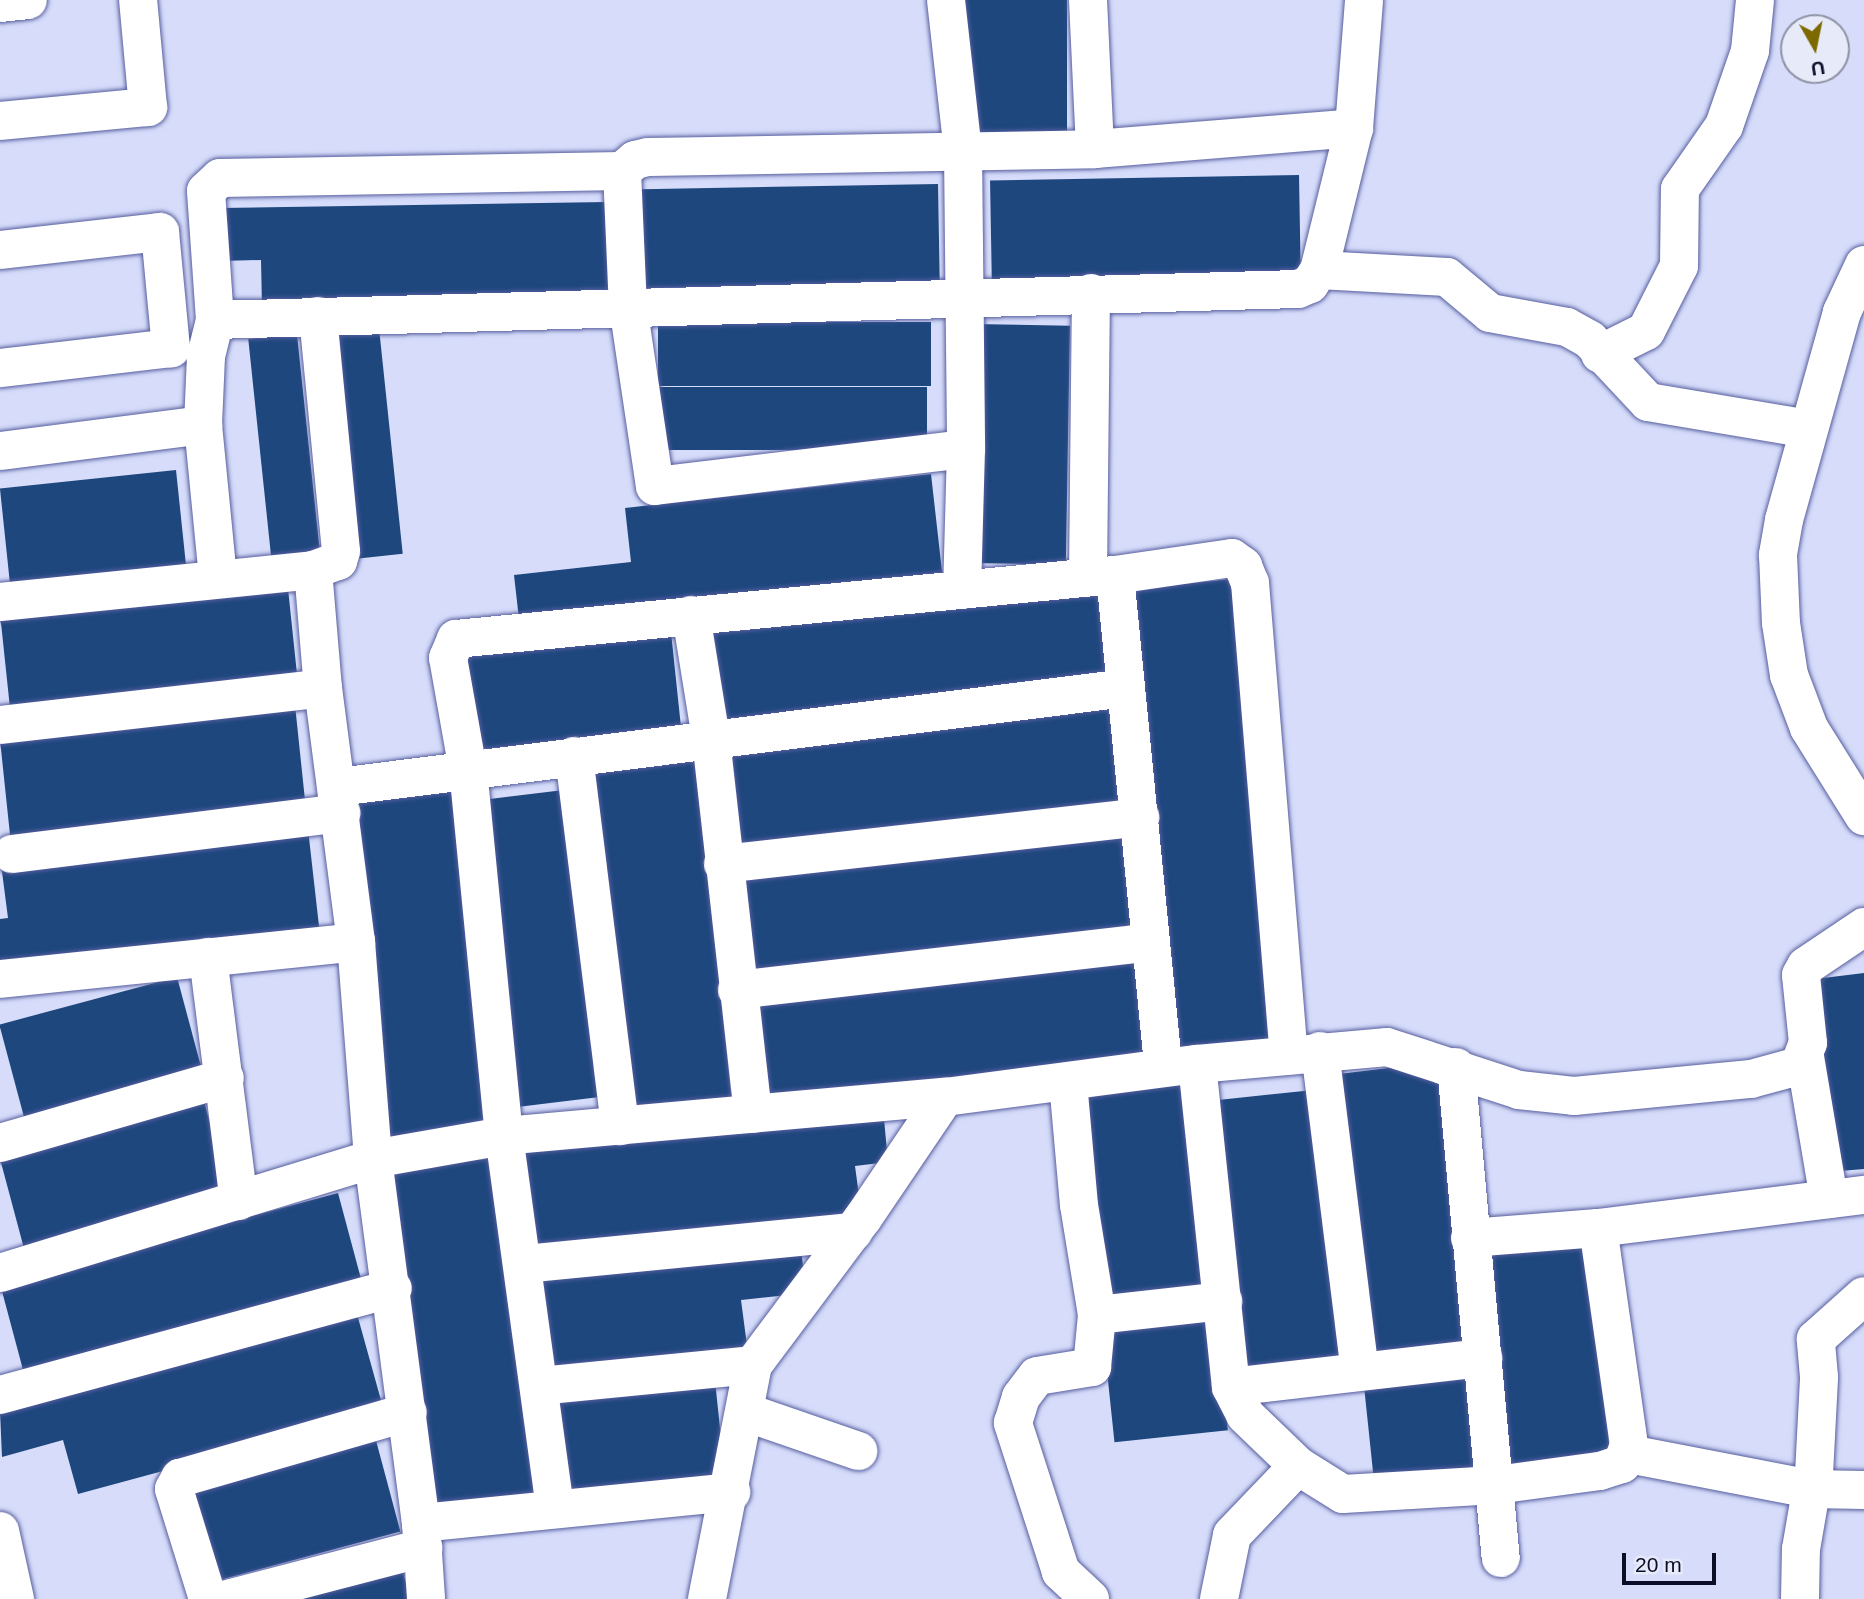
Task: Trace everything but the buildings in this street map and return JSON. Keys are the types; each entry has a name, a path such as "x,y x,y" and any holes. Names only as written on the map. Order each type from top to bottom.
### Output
{"street":[{"path":"0,3 29,0"},
{"path":"0,121 148,107 138,0"},
{"path":"946,0 963,151 966,449 962,590"},
{"path":"1088,0 1095,149"},
{"path":"1339,0 1355,76"},
{"path":"215,320 965,296 1298,289 1310,284 1319,270 1354,128 1355,76 1364,0"},
{"path":"1600,354 1646,331 1679,266 1680,189 1724,126 1750,51 1755,0"},
{"path":"218,577 203,425 206,356 215,320 206,191 214,180 622,171 635,160 648,157 1095,149 1354,128"},
{"path":"622,171 628,306 652,483 659,488 966,449"},
{"path":"0,250 160,232 171,348 0,369"},
{"path":"1864,265 1842,312 1809,429 1778,555 1781,623 1789,674 1809,728 1864,816"},
{"path":"1319,270 1447,277 1490,313 1567,327 1590,340 1600,354 1648,402 1809,429"},
{"path":"1091,293 1101,576 1126,688 1150,942 1180,1066 1223,1301 1231,1387 1245,1415 1298,1466 1355,1496 1496,1485 1600,1471 1622,1464 1629,1454 1598,1228"},
{"path":"0,602 218,577 313,570 333,565 341,551 318,316"},
{"path":"0,451 203,425"},
{"path":"555,1508 524,1264 503,1136 468,770 448,658 456,639 1101,576 1232,558 1247,572 1304,1053 1360,1370"},
{"path":"313,570 323,688 356,942 373,1159 393,1288 408,1412 422,1535 426,1599"},
{"path":"691,615 711,739 753,1114"},
{"path":"0,725 323,688"},
{"path":"12,854 339,800 468,770 1126,688"},
{"path":"573,756 620,1126"},
{"path":"723,864 1140,817"},
{"path":"1470,1238 1598,1228 1847,1197 1805,1057 1808,1042 1801,975 1805,965 1864,927"},
{"path":"0,979 356,942"},
{"path":"737,990 1150,942"},
{"path":"208,957 239,1201"},
{"path":"0,1002 102,969"},
{"path":"0,1273 373,1159 503,1136 945,1097 1180,1066 1387,1047 1456,1067 1519,1090 1574,1096 1751,1079 1790,1070 1805,1057"},
{"path":"1456,1067 1501,1559"},
{"path":"0,1143 225,1078"},
{"path":"1068,1082 1079,1205 1097,1315 1092,1367 1037,1376 1021,1397 1013,1423 1061,1572 1090,1599"},
{"path":"707,1599 731,1492 753,1365 853,1232 945,1097"},
{"path":"524,1264 853,1232"},
{"path":"0,1395 393,1288"},
{"path":"1800,1599 1801,1549 1811,1489 1819,1377 1815,1339 1864,1296"},
{"path":"1097,1315 1223,1301"},
{"path":"1231,1387 1360,1370 1483,1358"},
{"path":"539,1386 753,1365"},
{"path":"208,1599 174,1489 180,1478 408,1412"},
{"path":"745,1412 858,1451"},
{"path":"1629,1454 1811,1489 1864,1489"},
{"path":"1219,1599 1232,1535 1298,1466"},
{"path":"227,1599 422,1535 555,1508 731,1492"},
{"path":"0,1531 15,1599"}]}
